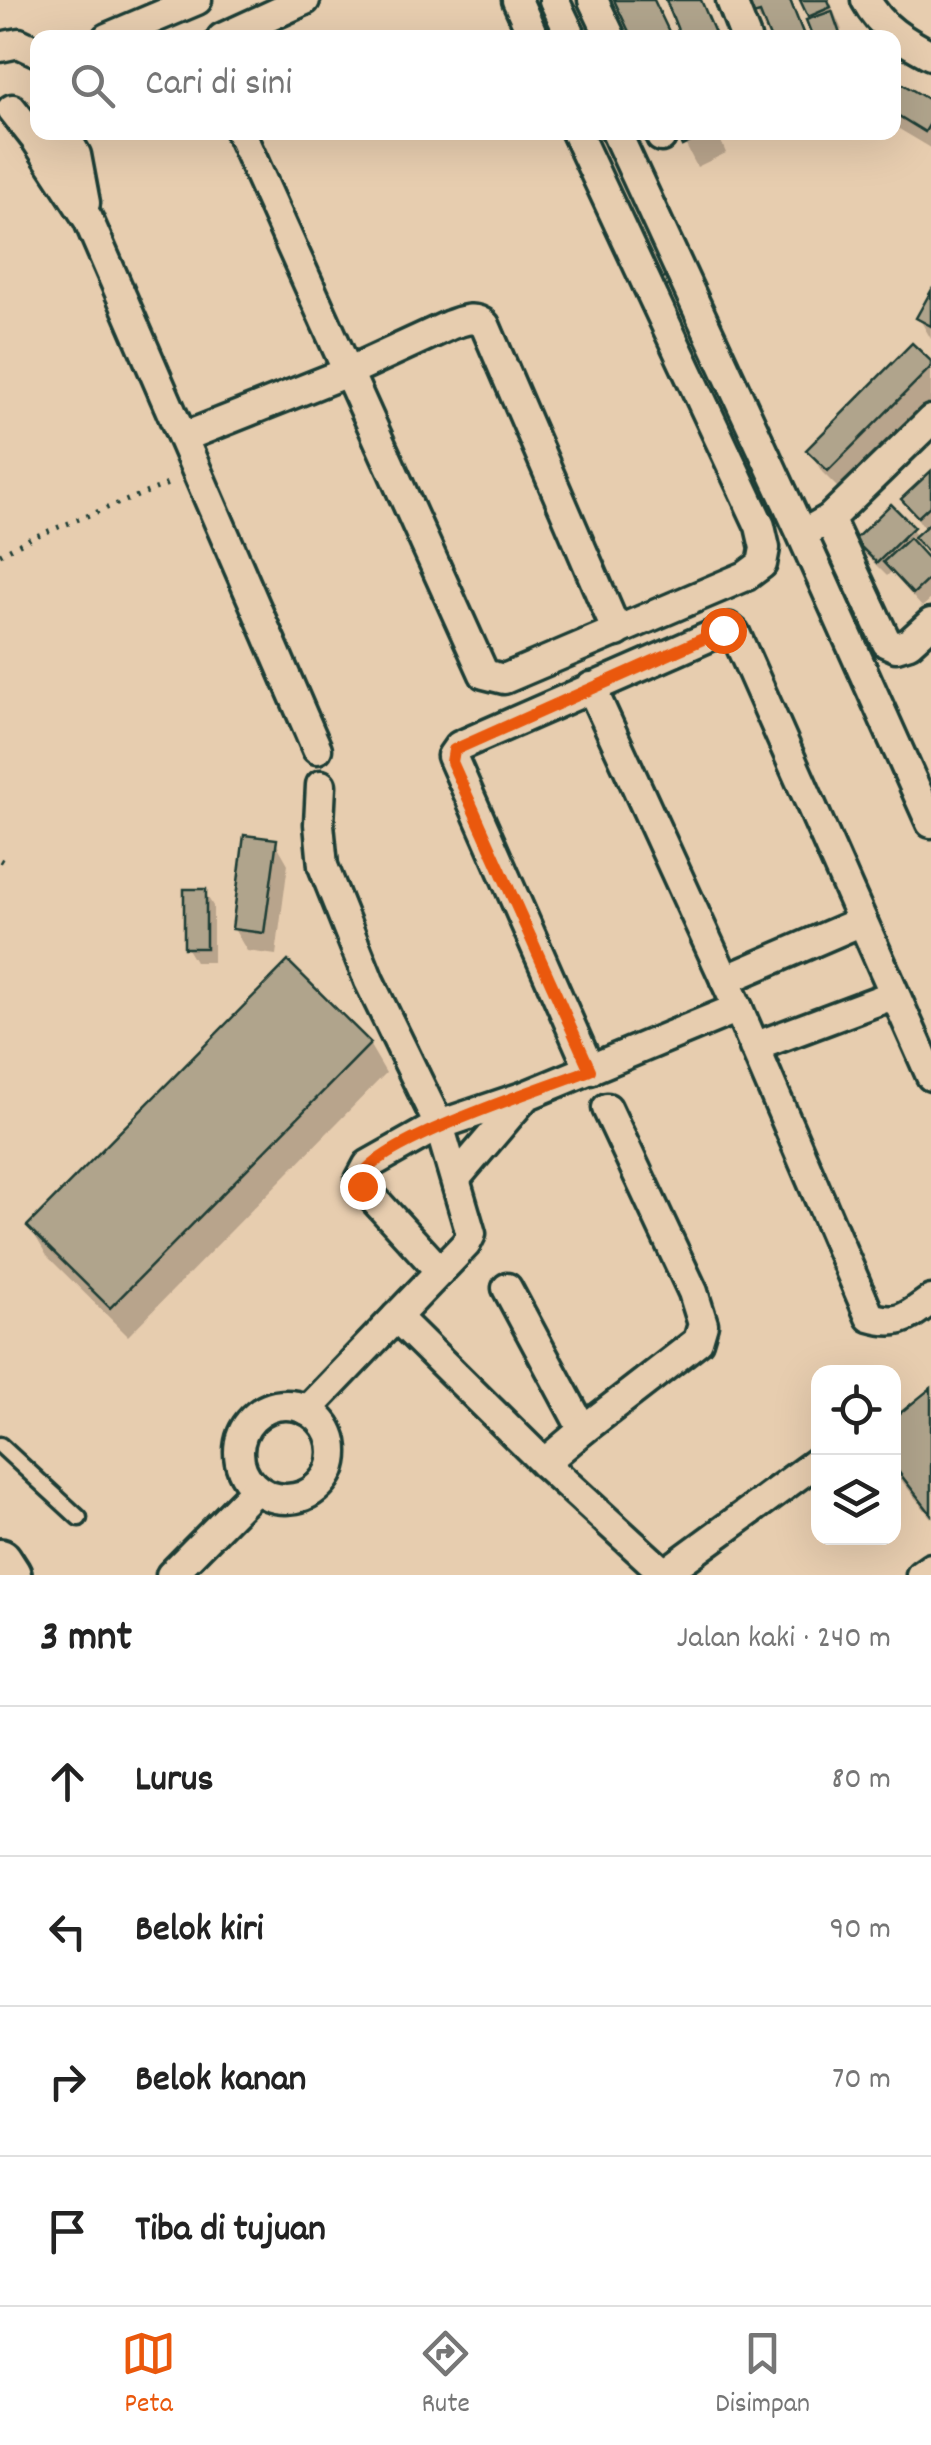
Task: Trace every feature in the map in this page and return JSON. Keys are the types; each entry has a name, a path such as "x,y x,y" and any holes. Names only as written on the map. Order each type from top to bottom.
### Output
{"main road":[{"path":"0,1561 9,1575"}],"street":[{"path":"126,30 197,0"},
{"path":"239,30 305,0"},
{"path":"517,0 530,30"},
{"path":"554,0 568,30"},
{"path":"593,0 608,30"},
{"path":"730,0 743,30"},
{"path":"866,0 889,30"},
{"path":"901,40 931,55"},
{"path":"0,48 18,43 30,48"},
{"path":"16,105 30,129"},
{"path":"36,140 88,220 200,471 272,650 317,749"},
{"path":"67,140 76,156 88,220"},
{"path":"244,140 484,674 504,680 746,576 762,564 760,526 580,140"},
{"path":"620,140 931,823"},
{"path":"184,437 350,371 450,325 473,319 486,325 617,632"},
{"path":"802,534 829,518 931,420"},
{"path":"829,518 888,643 896,647 910,643 931,623"},
{"path":"590,1070 452,756 459,746 723,630 732,630 931,1076"},
{"path":"592,688 738,1008 870,1318 890,1323 931,1300"},
{"path":"307,1410 466,1244 471,1234 439,1126 368,981 323,866 321,786"},
{"path":"725,980 860,922"},
{"path":"754,1048 894,995"},
{"path":"440,1271 360,1180 368,1165 439,1126 525,1096 738,1008"},
{"path":"456,1178 525,1096"},
{"path":"544,1462 686,1353 698,1341 703,1324 693,1292 607,1108"},
{"path":"506,1288 582,1430"},
{"path":"396,1317 666,1574 811,1467"},
{"path":"276,1406 307,1410 324,1424 332,1443 332,1464 323,1482 296,1499 275,1498 256,1489 240,1462 244,1431 257,1415 276,1406"},
{"path":"171,1575 256,1489"},
{"path":"921,1575 931,1568"}],"lane":[{"path":"0,1445 79,1518"}],"path":[{"path":"0,554 200,471"}],"building":[{"path":"614,0 654,0 668,30 628,30"},
{"path":"666,0 701,0 714,30 678,30"},
{"path":"747,0 790,0 802,30 767,30 760,13 753,15"},
{"path":"800,0 828,0 831,7 808,17"},
{"path":"832,11 839,30 810,30 806,20"},
{"path":"901,83 931,101 931,122 925,132 901,117"},
{"path":"931,291 931,326 916,318"},
{"path":"912,343 931,361 931,367 828,471 806,450"},
{"path":"931,471 931,505 918,517 901,499"},
{"path":"891,504 914,527 877,563 854,540"},
{"path":"931,522 931,556 914,537"},
{"path":"909,538 931,562 931,577 913,594 883,562"},
{"path":"244,835 277,839 264,933 232,929"},
{"path":"184,889 206,889 206,948 184,948"},
{"path":"288,961 371,1043 110,1308 27,1226"},
{"path":"931,1388 931,1514 901,1475 901,1412"}],"route":[{"path":"362,1186 362,1172 368,1165 439,1126 590,1070 452,762 454,750 723,630"}]}
